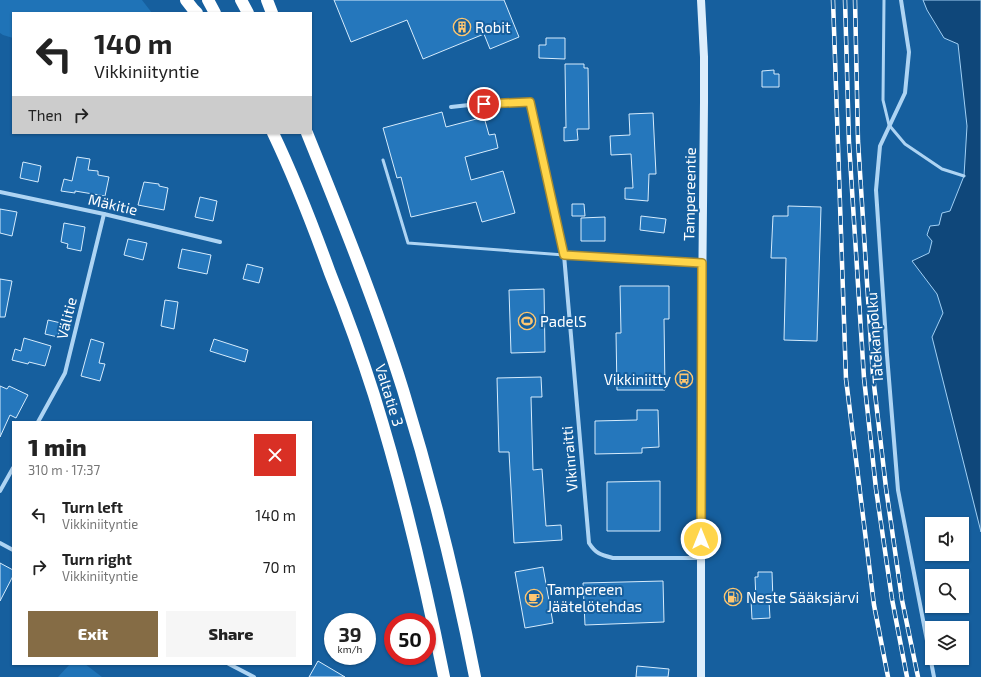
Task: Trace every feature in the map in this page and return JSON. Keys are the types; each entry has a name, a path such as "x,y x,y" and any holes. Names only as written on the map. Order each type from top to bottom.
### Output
{"highway":[{"path":"186,0 197,12"},
{"path":"208,0 214,12"},
{"path":"241,0 247,12"},
{"path":"267,0 272,12"},
{"name":"Valtatie 3","path":"273,134 311,221 352,330 374,396 406,507 444,677"},
{"name":"Valtatie 3","path":"307,134 340,214 402,390 437,509 461,604 475,677"}],"main road":[{"name":"Tampereentie","path":"701,0 704,72 701,677"}],"street":[{"name":"Tatekanpolku","path":"901,0 909,52 904,92 880,146 876,190 887,363 898,490 934,677"},
{"name":"Vikinraitti","path":"451,107 530,102 564,255 588,543 594,551 603,556 613,558 701,558"},
{"name":"Mäkitie","path":"0,192 104,214 220,242"},
{"name":"Välitie","path":"39,421 65,373 104,214"},
{"path":"564,255 702,263"},
{"path":"0,491 12,470"},
{"path":"0,543 12,549"},
{"path":"231,665 254,677"}],"lane":[{"path":"884,0 883,100 889,125 905,144 942,169 964,176"},
{"path":"383,160 408,244 564,255"}],"shaded area":[{"path":"0,0 142,0 151,12 12,12 12,38 0,33"},
{"path":"923,0 981,0 981,532 932,337 943,313 937,294 912,261 929,253 932,241 927,235 930,226 939,225 942,213 950,211 964,176 967,126 958,44 944,38 927,10"},
{"path":"69,665 86,665 102,677 58,677"}],"building":[{"name":"Robit","path":"334,0 504,0 519,37 490,49 484,34 423,59 407,20 351,42"},
{"path":"546,38 565,38 565,59 539,58 539,45 546,45"},
{"path":"565,64 584,64 584,68 588,68 589,129 577,129 578,140 564,141 564,127 566,128"},
{"path":"774,70 774,74 779,74 779,87 762,87 762,71"},
{"path":"442,112 446,127 484,117 489,135 495,134 498,148 465,157 471,180 503,171 515,213 482,222 476,202 411,217 401,177 397,178 383,128"},
{"path":"653,113 656,174 649,174 648,201 625,199 625,188 633,188 631,154 611,155 610,136 630,135 629,114"},
{"path":"77,157 90,159 88,170 98,171 98,175 109,177 105,196 75,191 75,193 61,191 64,179 72,181"},
{"path":"23,162 41,166 38,182 20,178"},
{"path":"144,182 159,184 159,186 168,188 164,210 138,205"},
{"path":"200,197 217,201 213,221 195,217"},
{"path":"572,204 584,204 585,216 572,216"},
{"path":"788,206 821,207 817,341 784,340 786,258 771,258 773,216 788,216"},
{"path":"0,209 17,212 12,236 0,233"},
{"path":"641,216 666,219 664,233 640,230"},
{"path":"605,217 605,241 581,241 581,218"},
{"path":"64,223 85,227 81,251 67,248 68,244 61,242"},
{"path":"128,239 147,243 143,260 124,255"},
{"path":"182,249 211,255 207,274 178,268"},
{"path":"247,264 263,268 259,283 243,279"},
{"path":"0,279 12,281 5,317 0,317"},
{"path":"620,286 669,286 669,319 664,319 665,390 617,390 616,333 621,333"},
{"name":"PadelS","path":"544,289 545,352 511,353 509,290"},
{"path":"165,300 178,302 174,329 161,326"},
{"path":"48,320 61,323 58,337 45,334"},
{"path":"24,338 51,346 45,366 12,360 15,349 21,351"},
{"path":"91,339 104,343 99,363 105,364 100,381 81,376"},
{"path":"214,339 248,350 245,362 210,351"},
{"path":"541,377 542,397 531,397 533,470 542,469 546,526 561,525 562,540 514,543 509,452 499,452 497,378"},
{"path":"0,386 7,389 9,386 28,395 16,418 10,415 0,437"},
{"path":"637,410 658,410 659,447 642,448 642,453 595,454 595,421 637,420"},
{"path":"660,481 660,531 607,531 607,482"},
{"path":"0,563 12,569 12,578 0,601"},
{"name":"Tampereen Jäätelötehdas","path":"543,567 553,623 525,628 515,572"},
{"path":"758,572 772,572 773,601 769,601 770,618 752,619 751,600 756,600 755,577 758,577"},
{"path":"663,581 664,622 585,625 583,583"},
{"path":"318,661 345,677 309,677"},
{"path":"637,666 669,669 668,677 636,677"}],"railway":[{"path":"833,0 846,379 874,605 888,677"},
{"path":"845,0 849,143 864,378 876,489 892,599 907,677"},
{"path":"855,0 858,141 873,376 886,488 902,600 918,677"}],"place":[{"name":"Robit","path":"462,27"},
{"name":"PadelS","path":"527,321"},
{"name":"Vikkiniitty","path":"684,379"},
{"name":"Neste Sääksjärvi","path":"733,597"},
{"name":"Tampereen Jäätelötehdas","path":"534,598"}],"route":[{"path":"484,104 530,102 564,255 702,263 701,539"}]}
